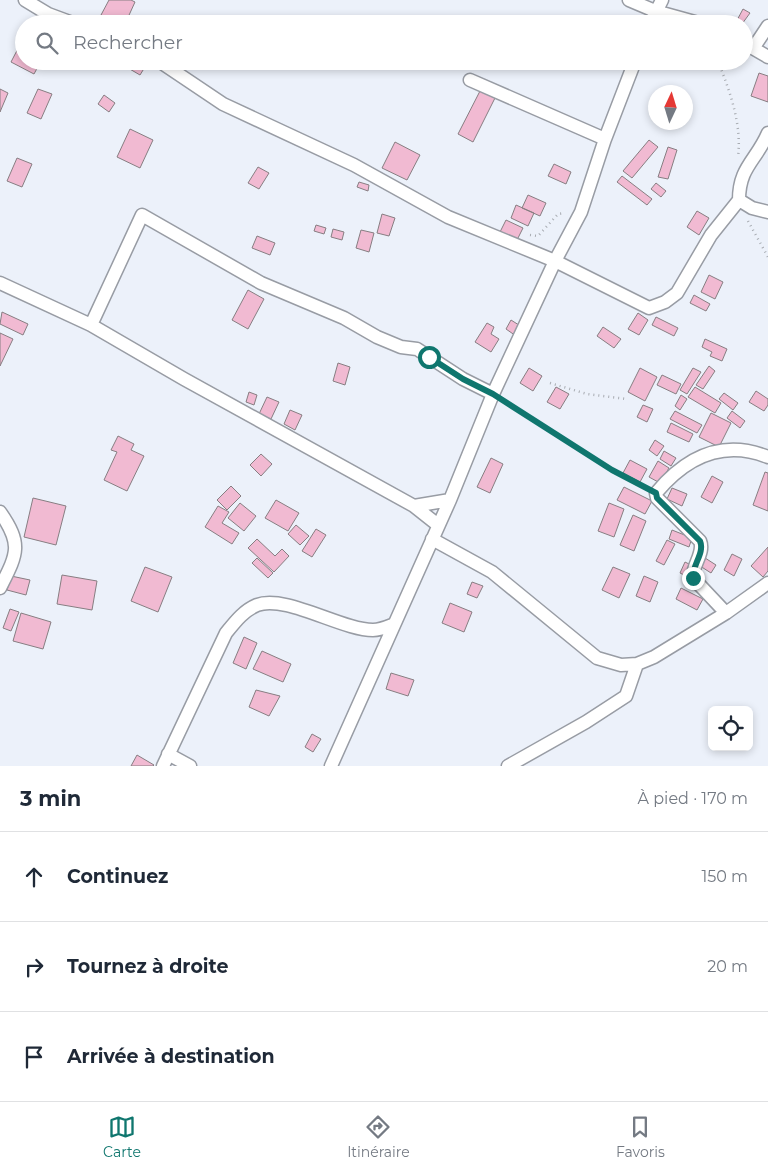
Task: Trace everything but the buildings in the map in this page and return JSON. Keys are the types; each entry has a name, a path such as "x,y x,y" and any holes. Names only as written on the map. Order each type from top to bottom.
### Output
{"street":[{"path":"25,0 51,15"},
{"path":"629,0 655,12 667,15"},
{"path":"654,15 662,0"},
{"path":"753,41 768,26"},
{"path":"753,48 768,57"},
{"path":"172,70 223,104 354,166 448,217 555,261 649,308 665,302 677,293 711,235 735,204 744,171 762,148 768,133"},
{"path":"331,766 392,625 450,500 493,394 555,261 581,212 605,138 631,70"},
{"path":"470,80 605,138"},
{"path":"735,204 768,212"},
{"path":"91,326 142,215 261,283 344,318 377,337 401,347 417,349 463,379 493,394"},
{"path":"0,283 91,326 414,506 438,525"},
{"path":"726,613 693,578 696,562 702,549 700,541 657,498 656,493 681,467 721,451 738,449 768,457"},
{"path":"414,506 450,500"},
{"path":"0,512 10,527 16,541 13,562 0,588"},
{"path":"432,540 492,572 597,658 621,665 637,664 654,657 726,613 768,584"},
{"path":"190,766 165,760 226,633 240,615 257,606 268,603 300,609 350,625 374,630 392,625"},
{"path":"508,766 586,722 626,696 637,664"}],"path":[{"path":"721,70 732,100 740,136 737,163"},
{"path":"735,204 748,221 768,257"},
{"path":"515,244 526,234 538,236 558,214 581,212"},
{"path":"550,383 586,394 627,399"},
{"path":"493,394 612,470 656,493"}],"route":[{"path":"429,357 463,379 493,394 612,470 656,493 657,498 679,518 702,545 693,578"}]}
